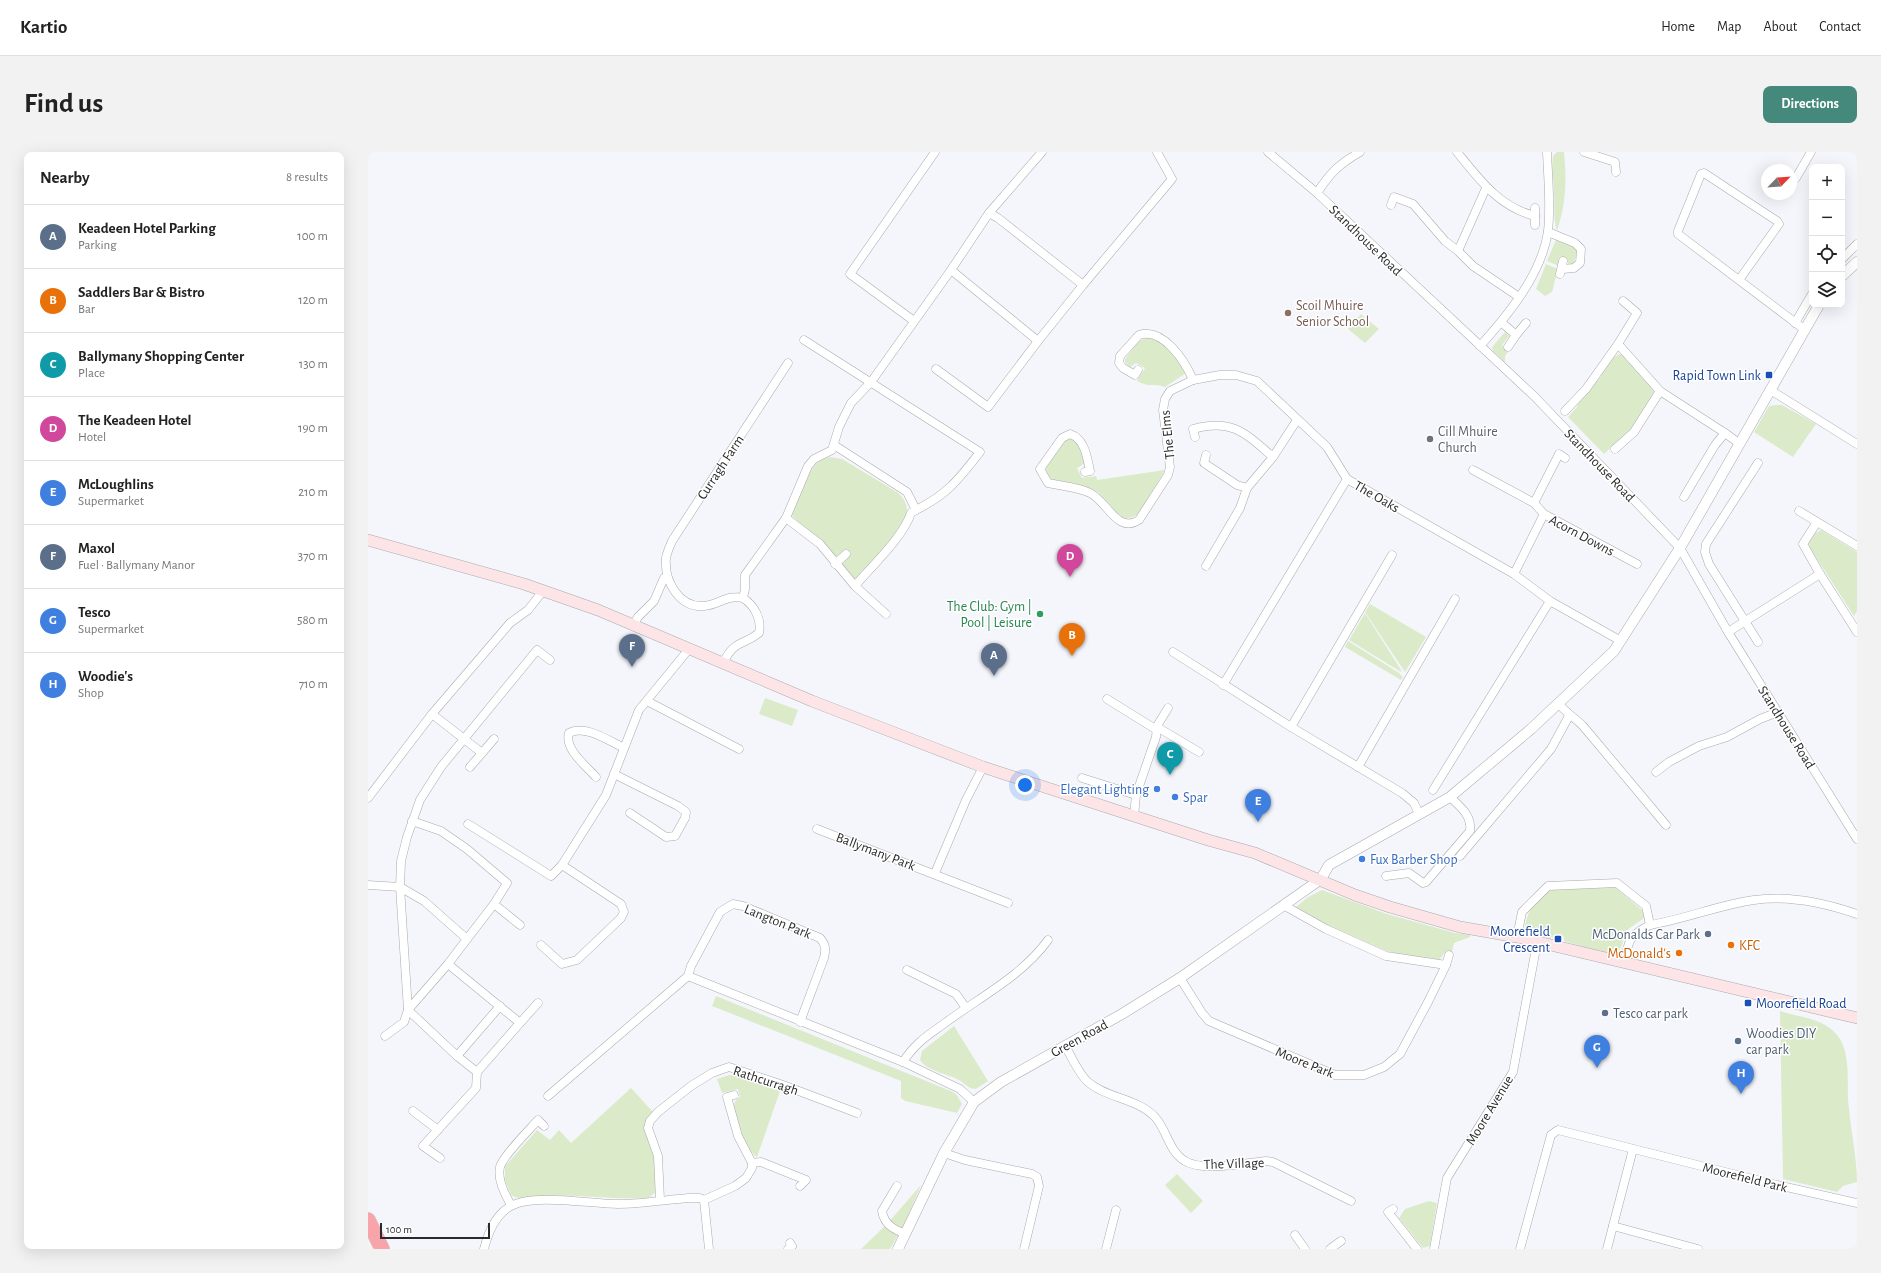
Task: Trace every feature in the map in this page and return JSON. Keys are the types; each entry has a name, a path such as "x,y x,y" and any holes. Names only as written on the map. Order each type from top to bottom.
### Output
{"highway":[{"path":"368,1220 382,1249"}],"main road":[{"path":"368,540 544,591 634,624 819,704 982,767 1255,853 1321,879 1355,895 1390,907 1460,927 1517,937 1537,943 1857,1018"}],"street":[{"path":"914,321 850,274 935,152"},
{"path":"723,663 732,648 759,633 759,618 748,601 743,598 745,589 745,575 786,518 808,466 814,460 832,450 839,427 851,403 871,382 951,270 989,213 1042,152"},
{"path":"936,369 988,407 1083,285 1172,179 1157,152"},
{"name":"Standhouse Road","path":"1268,152 1317,193 1534,396 1680,548 1728,632 1857,838"},
{"path":"1317,193 1329,174 1343,162 1360,152"},
{"path":"1457,152 1486,188 1518,212 1535,212 1535,225"},
{"path":"1480,346 1501,322 1519,297 1537,265 1548,232 1549,193 1547,152"},
{"path":"1584,152 1615,162 1616,172"},
{"path":"1797,176 1811,152"},
{"path":"1739,280 1779,224 1777,221 1704,172 1701,174 1678,234 1805,330"},
{"path":"1458,251 1486,188"},
{"path":"1391,205 1394,197 1413,204 1445,241 1473,266 1519,297"},
{"path":"989,213 998,218 1083,285"},
{"path":"1548,232 1575,244 1581,249 1580,263 1574,268 1562,268"},
{"path":"1845,256 1857,244"},
{"path":"1845,273 1857,262"},
{"path":"951,270 1038,341"},
{"path":"1795,323 1809,299"},
{"path":"1565,411 1586,389 1618,344 1637,313 1624,301"},
{"name":"Green Road","path":"898,1249 944,1153 974,1102 1001,1082 1180,978 1285,906 1321,879 1328,865 1450,797 1531,729 1614,651 1680,548 1772,391 1817,308"},
{"path":"1501,322 1516,335"},
{"path":"1508,347 1526,323"},
{"path":"1138,370 1135,375 1123,368 1120,363 1120,356 1139,335 1152,334 1163,340 1178,354 1186,364 1192,380"},
{"path":"804,340 980,452 953,486 932,502 911,513 909,520 888,549 855,586"},
{"path":"1618,344 1660,391 1726,433 1740,444"},
{"name":"Curragh Farm","path":"743,598 728,598 715,604 693,606 679,596 671,586 667,576 666,558 672,541 788,363"},
{"name":"The Elms","path":"1085,472 1090,471 1087,453 1081,442 1074,435 1070,434 1062,438 1040,469 1048,484 1089,493 1098,499 1120,521 1127,525 1133,524 1139,520 1168,475 1170,467 1163,410 1165,399 1170,392 1192,380 1220,375 1236,375 1257,381 1328,448 1347,479"},
{"path":"1615,449 1634,432 1660,391"},
{"path":"1772,391 1857,444"},
{"path":"1206,566 1240,508 1247,488 1273,457 1298,420"},
{"path":"1195,437 1193,429 1205,426 1232,426 1245,433 1273,457"},
{"path":"1684,497 1715,444 1726,433"},
{"path":"834,445 907,492 916,510"},
{"path":"1534,503 1559,454 1565,458"},
{"path":"1206,455 1204,463 1237,485 1247,488"},
{"path":"1758,463 1706,544 1705,549 1706,558 1709,564 1758,642"},
{"path":"1473,470 1534,503 1544,514"},
{"name":"The Oaks","path":"1223,685 1347,479 1514,574 1550,601 1621,641"},
{"path":"1799,511 1857,546"},
{"name":"Acorn Downs","path":"1514,574 1544,514 1637,564"},
{"path":"786,518 820,544 835,564 855,586 886,614"},
{"path":"1817,522 1803,544 1820,574 1857,632"},
{"path":"835,564 846,554"},
{"path":"1291,727 1392,555"},
{"path":"1728,632 1820,574"},
{"path":"634,624 638,617 654,601 664,578 667,576"},
{"path":"368,798 432,714 510,622 528,610 544,591"},
{"path":"1358,767 1455,599"},
{"path":"1433,790 1550,601"},
{"path":"468,824 551,876 562,865 606,795 639,710 689,649"},
{"path":"385,1036 404,1022 408,1010 400,887 404,846 412,821 425,791 441,767 537,650 550,660"},
{"path":"1173,652 1291,727 1402,793 1414,803 1419,814"},
{"path":"1107,699 1199,752"},
{"path":"647,701 739,749"},
{"path":"1558,704 1569,716 1575,718 1583,726 1666,825"},
{"path":"1134,816 1136,795 1156,737 1157,728 1168,708"},
{"path":"1656,772 1669,762 1699,746 1727,737 1760,719 1778,712"},
{"path":"432,714 482,753"},
{"path":"1460,856 1551,749 1569,716"},
{"path":"596,777 571,748 567,738 569,733 573,730 584,730 624,748"},
{"path":"470,767 494,739"},
{"name":"Ballymany Park","path":"935,873 966,800 982,767"},
{"path":"614,774 678,806 686,812 685,818 675,836 666,837 630,813"},
{"path":"1082,778 1136,795"},
{"path":"1386,876 1409,873 1423,883 1426,882 1470,831 1471,823 1468,815 1450,797"},
{"path":"408,1010 448,964 494,904 507,883 467,849 441,831 412,821"},
{"name":"Ballymany Park","path":"817,829 935,873 1008,903"},
{"path":"541,945 562,964 577,960 621,918 624,912 621,904 562,865"},
{"path":"1517,937 1522,912 1548,886 1617,883 1646,906 1650,925"},
{"path":"368,885 400,887 424,901 467,939"},
{"path":"1624,963 1628,942 1635,933 1650,925 1754,900 1795,899 1827,905 1857,914"},
{"path":"494,904 520,924"},
{"name":"Langton Park","path":"548,1096 688,976 691,966 720,912 733,904 820,938 824,942 825,953 800,1022"},
{"path":"1285,906 1326,929 1386,956 1446,965"},
{"path":"903,1062 914,1046 1036,957 1048,940"},
{"name":"Moore Avenue","path":"1434,1249 1447,1178 1512,1072 1537,943"},
{"name":"Moore Park","path":"1180,978 1202,1013 1209,1021 1335,1075 1364,1075 1384,1067 1400,1054 1446,965 1449,956"},
{"path":"448,964 520,1023"},
{"path":"907,970 956,994 966,1008"},
{"path":"688,976 903,1062 954,1086 974,1102"},
{"path":"440,1158 423,1146 476,1088 477,1072 538,1003"},
{"path":"457,1056 500,1006"},
{"path":"408,1010 457,1056 477,1072"},
{"name":"The Village","path":"1065,1046 1086,1081 1096,1088 1136,1104 1154,1115 1175,1153 1185,1161 1206,1166 1266,1161 1273,1162 1351,1201"},
{"name":"Rathcurragh","path":"660,1200 658,1156 650,1137 648,1128 650,1121 658,1112 691,1086 717,1070 729,1067 783,1085 856,1113"},
{"name":"Rathcurragh","path":"734,1095 727,1097 733,1122 738,1136 752,1163"},
{"path":"413,1111 438,1130"},
{"path":"511,1205 501,1183 500,1166 505,1158 538,1120 544,1126"},
{"name":"Moorefield Park","path":"1520,1249 1550,1135 1558,1130 1785,1187 1857,1203"},
{"path":"1607,1249 1633,1149"},
{"path":"944,1153 965,1160 1032,1174 1037,1177 1039,1186 1024,1248"},
{"path":"484,1249 495,1221 511,1205 523,1202 582,1200 615,1204 688,1198 700,1198 704,1200 735,1186 746,1178 752,1168 752,1163 761,1162 806,1180 800,1186"},
{"path":"897,1186 882,1211 882,1215 894,1229 906,1234"},
{"path":"704,1200 709,1249"},
{"path":"1389,1210 1417,1249"},
{"path":"1106,1249 1118,1215"},
{"path":"1613,1226 1698,1249"},
{"path":"1295,1235 1305,1249"},
{"path":"1330,1249 1341,1241"}],"green space":[{"path":"1557,152 1564,152 1565,182 1564,202 1557,231 1552,165 1553,156"},
{"path":"1556,240 1572,245 1579,251 1574,261 1576,262 1569,266 1567,259 1561,259 1559,266 1547,261"},
{"path":"1546,264 1558,269 1552,292 1545,296 1536,289"},
{"path":"1361,314 1379,329 1365,343 1348,329"},
{"path":"1505,332 1509,336 1502,345 1508,352 1505,356 1505,362 1493,351 1492,347"},
{"path":"1149,337 1155,339 1166,347 1186,373 1165,387 1148,385 1137,381 1145,368 1136,363 1130,367 1125,362 1125,359 1139,341"},
{"path":"1619,354 1624,356 1654,389 1653,394 1630,430 1604,454 1568,417 1599,379 1611,359"},
{"path":"1782,405 1816,424 1793,457 1754,432 1769,406"},
{"path":"1070,438 1078,442 1085,460 1084,464 1077,468 1082,478 1096,476 1097,480 1165,470 1138,515 1126,519 1118,514 1103,496 1094,490 1082,485 1051,479 1047,475 1046,467 1066,440"},
{"path":"830,457 842,459 897,492 904,500 907,507 906,517 898,531 857,578 852,578 842,566 844,551 838,556 834,556 822,542 791,514 810,472 822,460"},
{"path":"1821,530 1857,552 1857,611 1854,616 1810,548 1809,543 1814,534"},
{"path":"1370,604 1426,637 1405,672 1365,612"},
{"path":"1365,613 1401,670 1401,672 1349,640"},
{"path":"1348,641 1399,673 1403,677 1401,680 1345,647"},
{"path":"765,698 798,710 792,726 759,714"},
{"path":"1615,887 1642,910 1645,917 1627,931 1618,952 1607,954 1564,941 1564,937 1551,937 1551,939 1526,933 1524,931 1527,918 1535,903 1550,891 1570,888"},
{"path":"1322,890 1387,914 1455,933 1470,935 1470,937 1454,943 1452,952 1446,951 1439,960 1407,956 1387,951 1300,913 1296,907 1308,897"},
{"path":"716,996 951,1091 956,1094 962,1104 957,1113 905,1101 901,1098 901,1081 712,1006"},
{"path":"1780,1011 1812,1019 1826,1025 1838,1036 1845,1052 1848,1071 1848,1099 1857,1182 1843,1186 1837,1192 1783,1179"},
{"path":"954,1026 988,1081 976,1089 969,1087 959,1080 933,1070 923,1064 920,1060 922,1051"},
{"path":"734,1075 780,1091 757,1157 743,1139 736,1121 734,1106 736,1100 740,1097 738,1089 722,1093 717,1079"},
{"path":"631,1088 653,1112 646,1125 654,1154 656,1192 648,1198 544,1196 518,1198 511,1195 505,1180 505,1166 537,1130 550,1140 559,1130 571,1143"},
{"path":"1177,1174 1203,1201 1191,1213 1165,1185"},
{"path":"921,1185 904,1225 890,1249 861,1249 887,1224"},
{"path":"1429,1201 1437,1203 1430,1246 1423,1248 1399,1218 1405,1209"}],"place":[{"name":"Scoil Mhuire Senior School","path":"1288,313"},
{"name":"Rapid Town Link","path":"1769,375"},
{"name":"Cill Mhuire Church","path":"1430,439"},
{"name":"The Keadeen Hotel","path":"1070,577"},
{"name":"The Club: Gym | Pool | Leisure","path":"1040,614"},
{"name":"Saddlers Bar & Bistro","path":"1072,656"},
{"name":"Maxol","path":"632,667"},
{"name":"Keadeen Hotel Parking","path":"994,676"},
{"name":"Ballymany Shopping Center","path":"1170,775"},
{"name":"Elegant Lighting","path":"1157,789"},
{"name":"Spar","path":"1175,797"},
{"name":"McLoughlins","path":"1258,822"},
{"name":"Fux Barber Shop","path":"1362,859"},
{"name":"McDonalds Car Park","path":"1708,934"},
{"name":"Moorefield Crescent","path":"1558,939"},
{"name":"KFC","path":"1731,945"},
{"name":"McDonald's","path":"1679,953"},
{"name":"Moorefield Road","path":"1748,1003"},
{"name":"Tesco car park","path":"1605,1013"},
{"name":"Woodies DIY car park","path":"1738,1041"},
{"name":"Tesco","path":"1597,1068"},
{"name":"Woodie's","path":"1741,1094"}]}
